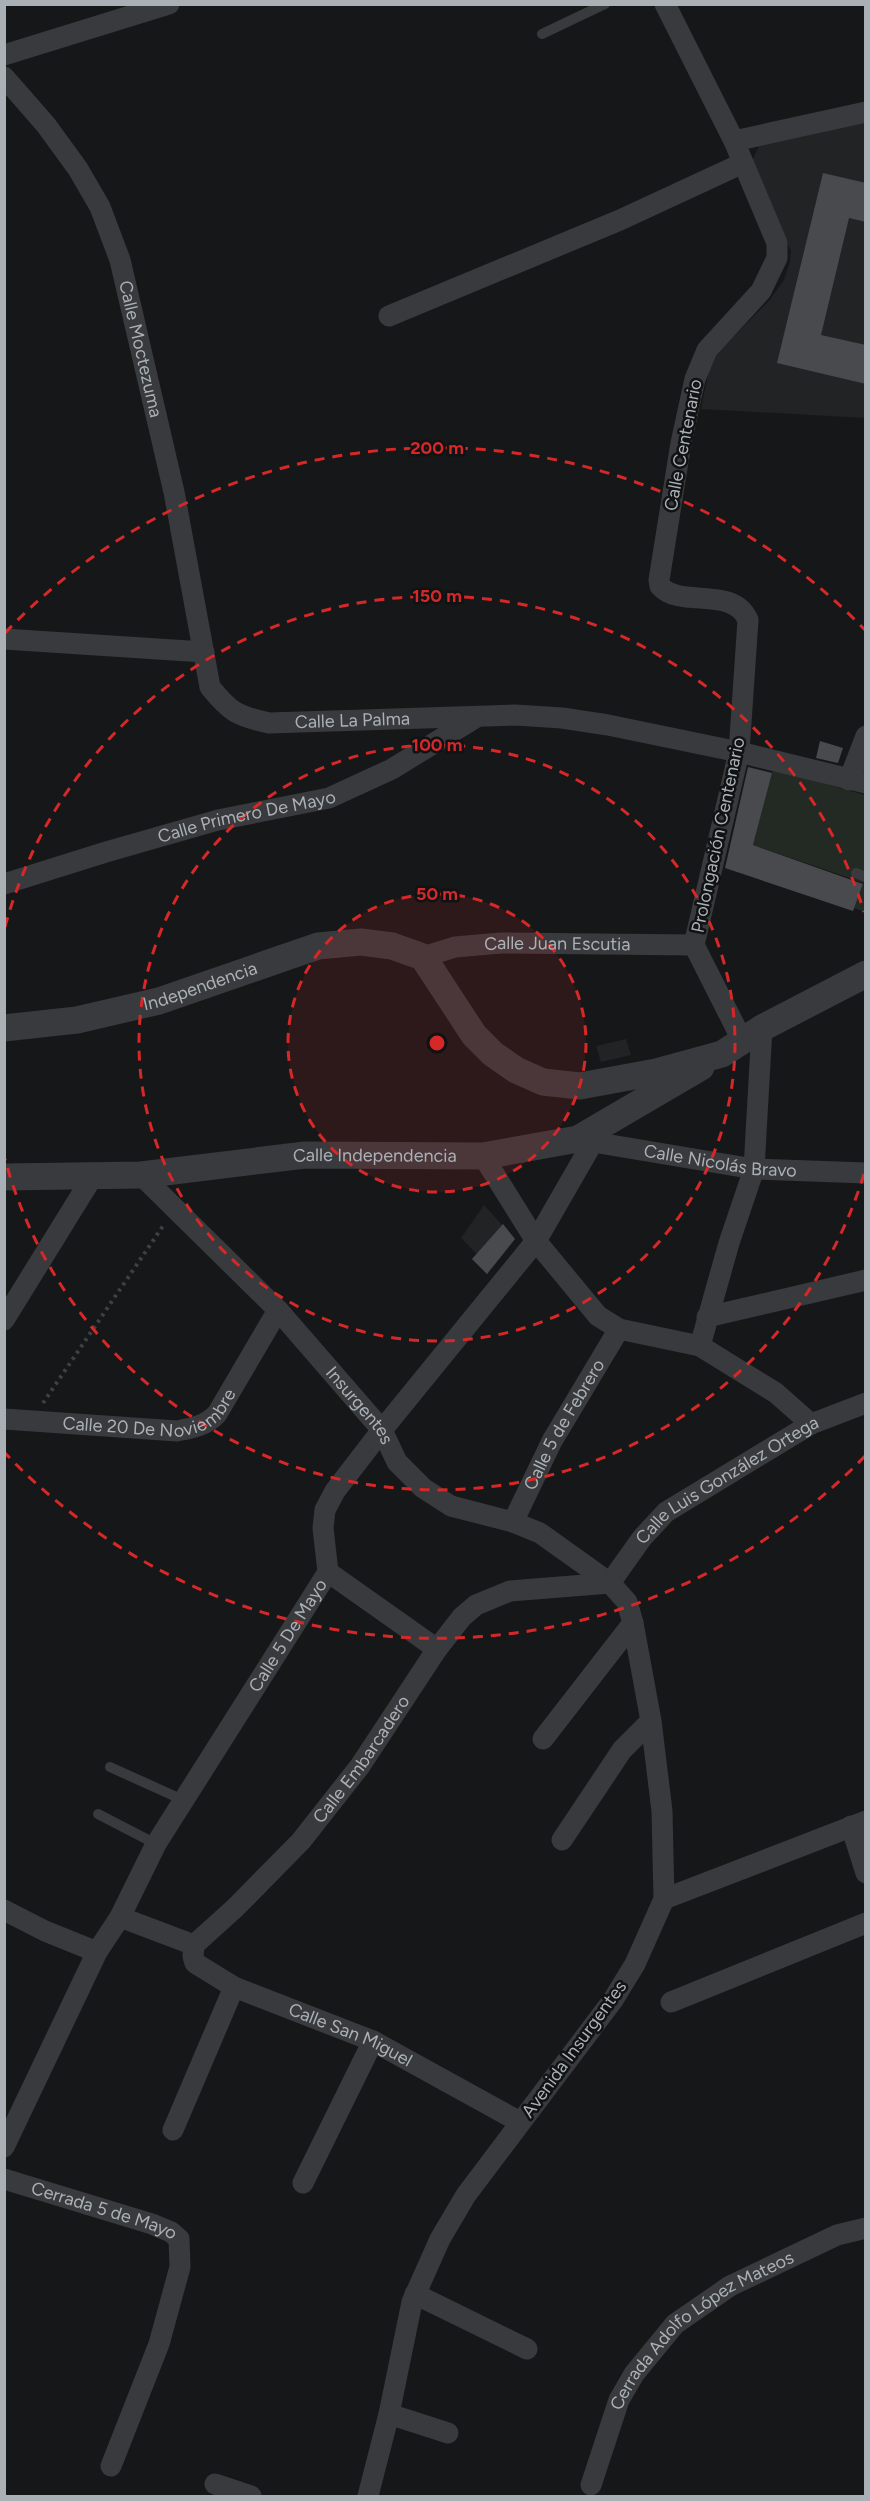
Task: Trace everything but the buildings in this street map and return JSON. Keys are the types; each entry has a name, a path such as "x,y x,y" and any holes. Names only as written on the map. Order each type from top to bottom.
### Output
{"street":[{"path":"4,55 169,4"},
{"name":"Calle Centenario","path":"665,4 734,141 777,243 777,258 761,291 707,350 701,363 688,404 659,580 660,586 670,594 724,601 738,606 748,620"},
{"name":"Calle Moctezuma","path":"4,77 46,125 78,169 100,207 120,260 174,492 204,652"},
{"path":"734,141 866,112"},
{"path":"389,316 620,220 743,163"},
{"name":"Prolongación Centenario","path":"742,1040 694,945 739,752 748,620"},
{"path":"4,639 204,652"},
{"name":"Calle La Palma","path":"204,652 210,687 227,708 248,718 269,723 515,715 562,718 608,725 739,752 857,782"},
{"name":"Calle Primero De Mayo","path":"4,884 218,820 328,798 392,769 475,718"},
{"path":"857,782 866,736"},
{"name":"Independencia","path":"4,1028 77,1020 159,1001 318,946 361,942 392,946 423,957"},
{"name":"Calle Juan Escutia","path":"423,957 455,947 501,942 694,945"},
{"path":"423,957 474,1035 493,1054 516,1070 543,1082 580,1086 614,1081 742,1040 866,974"},
{"path":"699,1346 754,1169 742,1040"},
{"name":"Calle Independencia","path":"7,1181 141,1175 306,1155 483,1156 585,1141 742,1040"},
{"name":"Calle Nicolás Bravo","path":"585,1141 754,1169 866,1173"},
{"name":"Calle 5 De Mayo","path":"4,2147 98,1952 120,1917 156,1844 328,1572 323,1528 325,1510 335,1491 536,1241 585,1141"},
{"path":"483,1156 536,1241 598,1316 619,1329 699,1346 776,1393 811,1424"},
{"name":"Insurgentes","path":"141,1175 278,1310 382,1430 397,1462 423,1488 451,1506 513,1522 540,1533 610,1583"},
{"path":"4,1320 93,1176"},
{"path":"707,1317 866,1280"},
{"name":"Calle 20 De Noviembre","path":"4,1419 177,1431 208,1423 217,1413 278,1310"},
{"name":"Calle 5 de Febrero","path":"513,1522 552,1441 619,1329"},
{"name":"Calle Luis González Ortega","path":"610,1583 642,1539 666,1512 811,1424 866,1402"},
{"path":"328,1572 437,1649"},
{"name":"Avenida Insurgentes","path":"368,2496 389,2414 412,2302 440,2240 466,2195 613,2000 635,1964 664,1899 662,1811 651,1721 627,1602 610,1583"},
{"name":"Calle Embarcadero","path":"194,1945 235,1908 301,1841 360,1766 437,1649 462,1617 476,1605 494,1595 510,1590 610,1583"},
{"path":"543,1739 633,1623"},
{"path":"562,1840 622,1750 651,1721"},
{"path":"664,1899 858,1823 866,1873"},
{"path":"4,1910 38,1928 98,1952"},
{"path":"120,1917 194,1945"},
{"path":"671,2002 866,1923"},
{"name":"Calle San Miguel","path":"194,1945 195,1963 234,1988 373,2041 520,2122"},
{"path":"172,2130 234,1988"},
{"path":"303,2183 373,2041"},
{"name":"Cerrada 5 de Mayo","path":"4,2179 152,2224 171,2232 179,2239 180,2267 159,2344 111,2466"},
{"name":"Cerrada Adolfo López Mateos","path":"591,2485 619,2400 634,2374 675,2324 730,2286 837,2235 866,2228"},
{"path":"416,2294 527,2349"},
{"path":"389,2414 448,2433"},
{"path":"215,2484 251,2496"}],"lane":[{"path":"542,34 605,4"},
{"path":"110,1767 183,1800"},
{"path":"98,1814 156,1844"}],"path":[{"path":"31,1421 174,1210"}],"shaded area":[{"path":"865,121 865,418 701,409 709,370 715,355 769,301 784,280 790,262 791,251 752,161 760,144"},
{"path":"773,769 865,795 865,912 854,908 864,883 753,845"},
{"path":"626,1039 631,1055 601,1062 596,1046"},
{"path":"484,1205 515,1239 487,1274 472,1259 477,1254 461,1238"}]}
